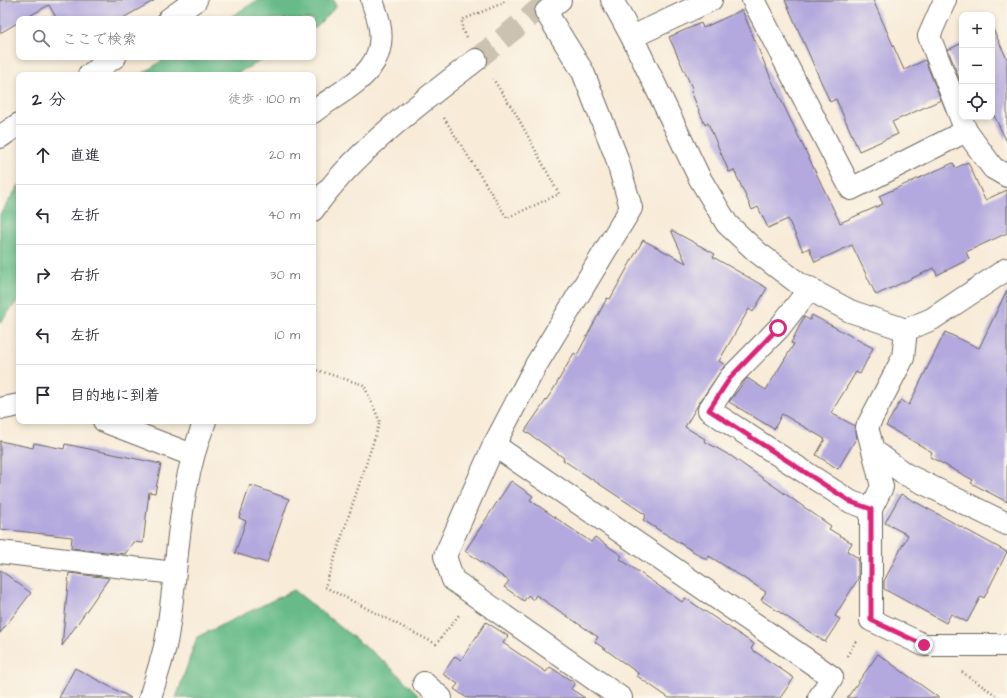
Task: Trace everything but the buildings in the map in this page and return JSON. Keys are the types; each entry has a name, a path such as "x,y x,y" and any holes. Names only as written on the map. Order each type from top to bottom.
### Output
{"street":[{"path":"173,16 196,0"},
{"path":"316,110 362,78 375,62 379,47 380,25 372,0"},
{"path":"560,0 546,12 583,72 616,156 631,208 536,365 494,445 445,556 454,580 621,698"},
{"path":"612,0 632,37 699,177 727,224 757,252 798,283 810,288 850,311 906,330 932,319 1007,269"},
{"path":"632,37 711,0"},
{"path":"753,0 851,189 966,131"},
{"path":"945,0 929,36 966,131 993,168 1007,176"},
{"path":"316,206 342,175 381,138 430,95 479,59"},
{"path":"93,72 111,60"},
{"path":"0,138 16,126"},
{"path":"810,288 778,328 730,378 709,410 851,502 871,509"},
{"path":"906,330 903,358 867,427 882,487 871,509 871,620 924,645 1007,645"},
{"path":"112,424 192,455"},
{"path":"150,698 166,643 180,521 192,455 204,424"},
{"path":"494,445 832,677 819,698"},
{"path":"872,450 905,474 1007,524"},
{"path":"0,552 174,572"},
{"path":"424,684 441,698"}],"path":[{"path":"430,95 507,218 559,194 516,114 479,59 462,29 462,20 503,3 505,0"},
{"path":"316,370 364,385 380,422 325,587 436,644 474,595"},
{"path":"832,677 871,620"}],"green space":[{"path":"258,0 334,0 336,7 316,27 316,16 232,16"},
{"path":"163,60 263,60 239,72 145,72"},
{"path":"16,190 16,303 0,323 0,214"},
{"path":"294,590 387,664 422,698 176,698 197,637"}],"tunnel":[{"path":"476,60 550,0"}],"route":[{"path":"778,328 730,378 709,410 851,502 871,509 871,620 924,645"}]}
